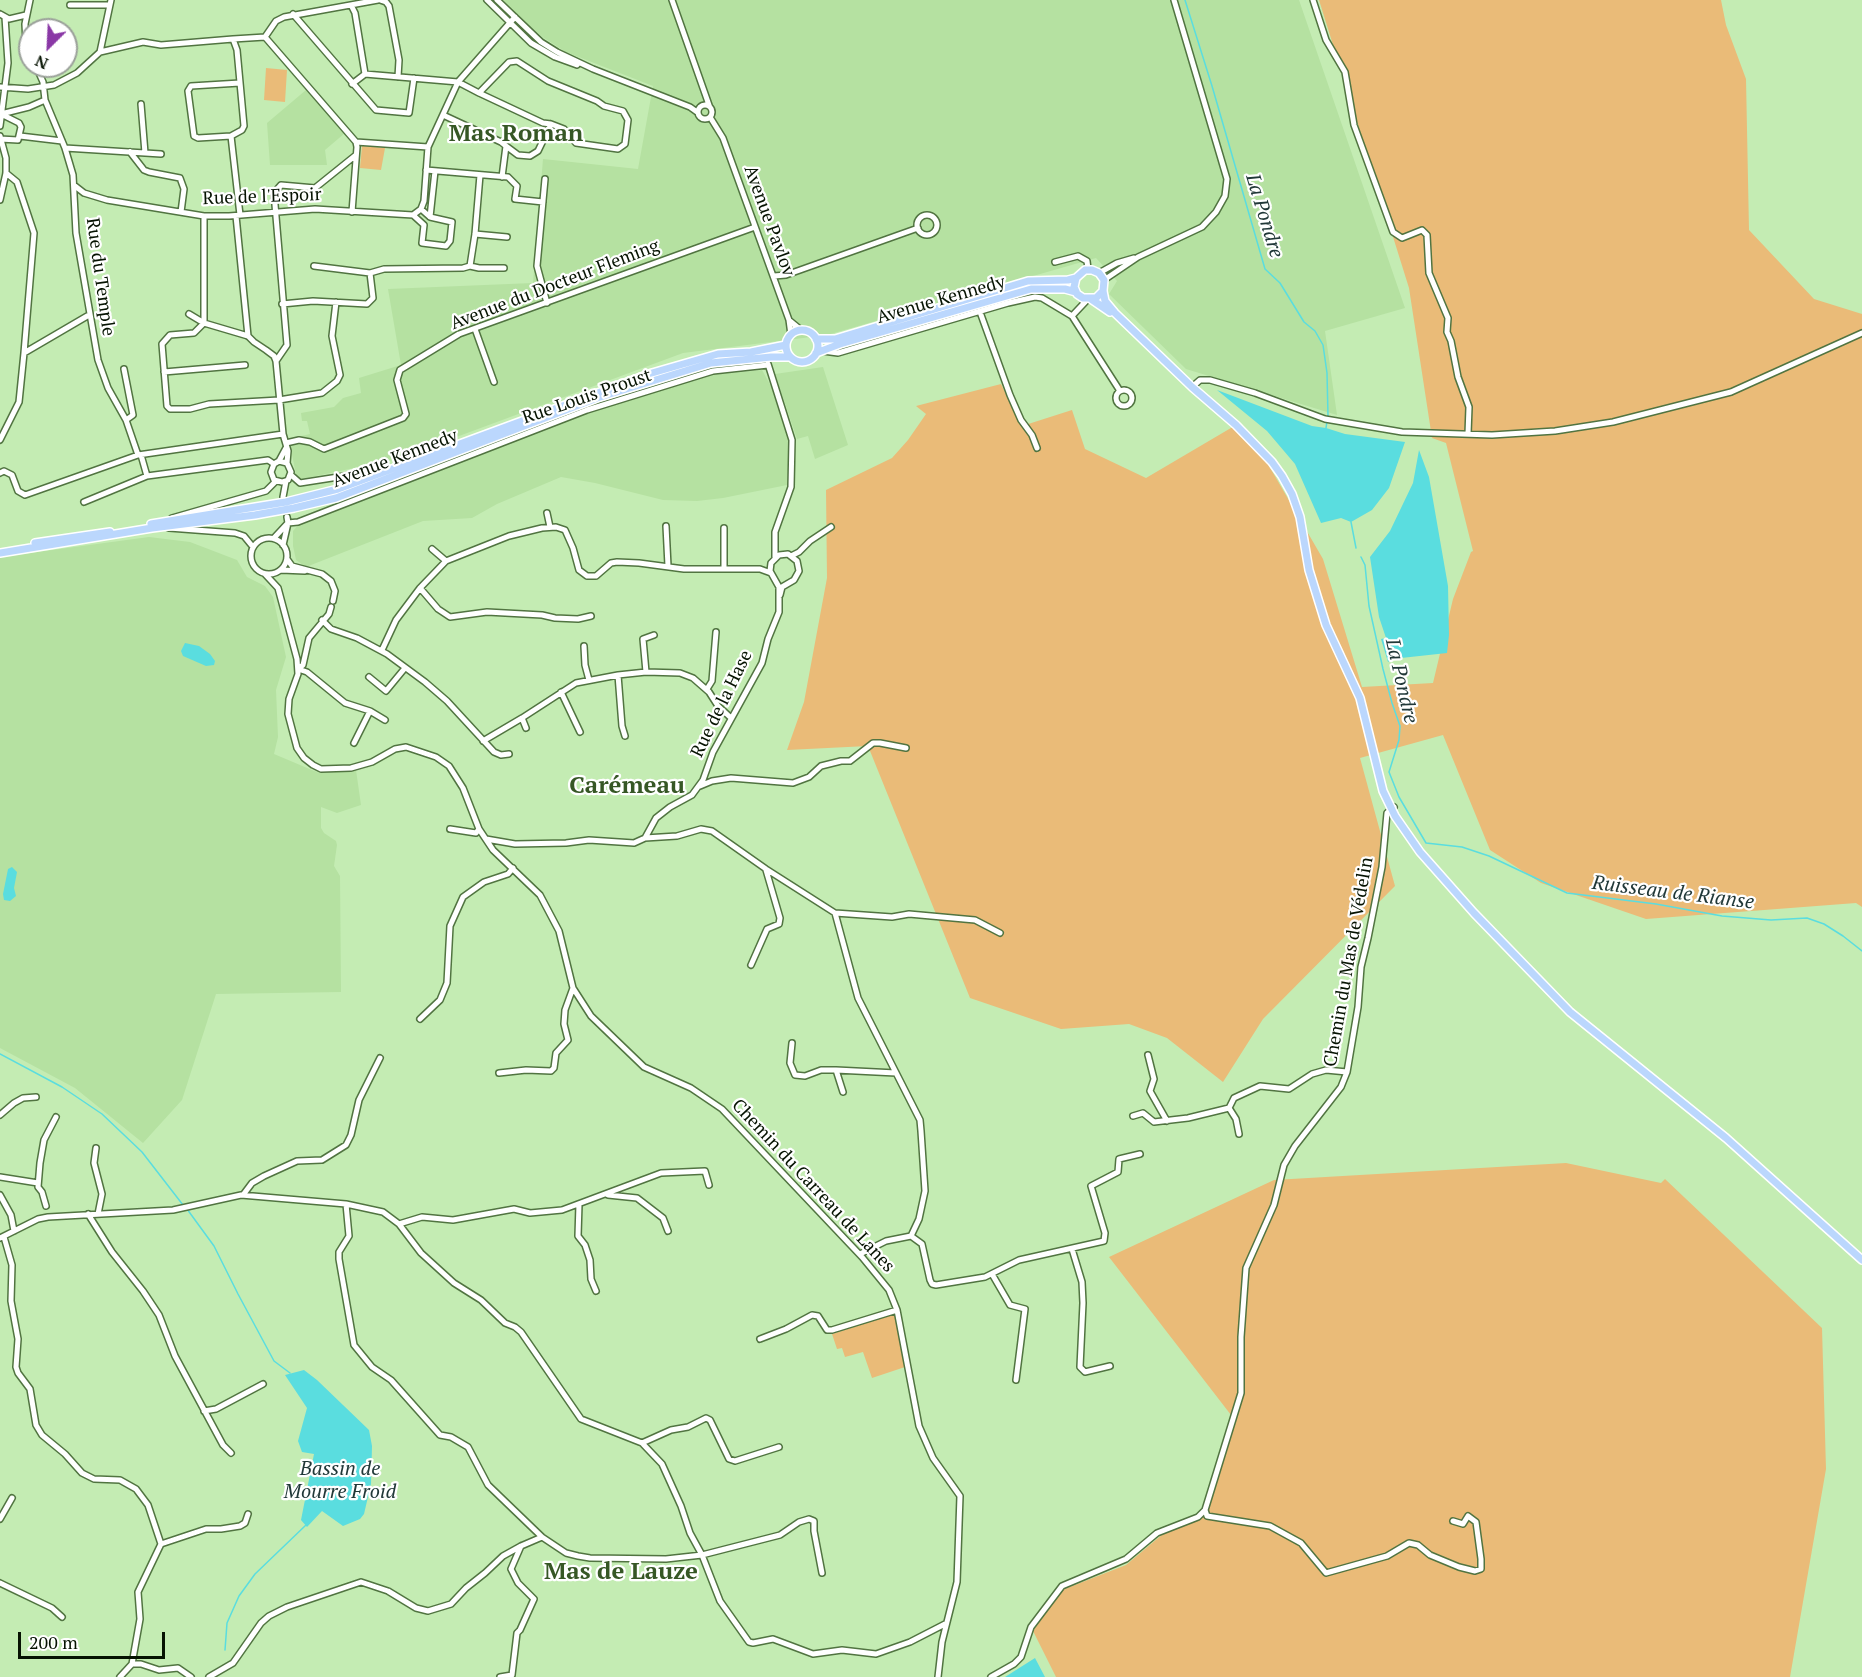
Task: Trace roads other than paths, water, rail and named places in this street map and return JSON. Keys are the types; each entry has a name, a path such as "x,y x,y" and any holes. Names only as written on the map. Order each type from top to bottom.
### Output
{"main road":[{"path":"1078,294 1074,287 1076,278 1082,271 1088,269 1102,277 1103,291 1108,305 1236,425 1272,462 1292,494 1300,517 1314,589 1326,625 1357,687 1381,780 1394,811 1411,840 1435,870 1570,1012 1726,1138 1862,1260"},
{"name":"Avenue Kennedy","path":"816,339 835,339 1028,281 1076,278"},
{"name":"Avenue Kennedy","path":"820,352 840,344 1031,289 1065,289 1090,299 1122,319"},
{"path":"1090,299 1096,298 1103,291"},
{"path":"801,330 810,332 816,339 820,352 813,357 804,362 790,357 786,345 791,335 801,330"},
{"name":"Avenue Kennedy","path":"0,550 286,502 338,489 652,373 718,354 751,352 786,345"},
{"name":"Avenue Kennedy","path":"155,525 255,515 336,498 597,398 711,363 790,357"}],"street":[{"path":"2,15 9,19 26,15 30,0"},
{"path":"265,37 276,21 293,14 379,0 386,2 389,6 399,60 398,77"},
{"path":"487,0 531,43 543,51 593,69"},
{"path":"497,0 541,42 557,52 593,69 690,107 704,105 712,110 708,118"},
{"path":"672,0 706,95 704,105 697,112"},
{"path":"1102,277 1202,227 1216,212 1225,196 1227,179 1174,0"},
{"path":"1312,0 1326,40 1345,72 1354,125 1393,232 1402,238 1422,230 1427,235 1429,273 1448,318 1447,332 1458,377 1469,407 1468,434"},
{"path":"70,5 110,3 100,52"},
{"path":"351,5 355,13 365,74"},
{"path":"293,14 376,110 409,113 414,78"},
{"path":"0,126 2,88 8,63 2,15"},
{"path":"417,213 424,201 428,147 458,82 515,17"},
{"path":"2,88 28,89 64,81 77,74 100,52 143,42 161,45 265,37"},
{"path":"265,37 356,142 352,212"},
{"path":"233,39 237,50 244,126 242,130 231,136 198,138 194,136 188,91 191,86 240,83"},
{"path":"352,84 365,74 458,82 479,93 543,123 569,132 576,143 618,149 625,144 628,120 622,111 604,106 597,100 548,81 517,61 509,62 479,93"},
{"name":"Rue du Temple","path":"41,78 45,100 65,148 75,186 76,233 98,360 108,388 126,420 147,476"},
{"path":"1,114 45,100"},
{"path":"141,105 145,153"},
{"name":"Avenue Pavlov","path":"690,107 697,112 699,117 708,118 720,133 774,276 789,320 791,335"},
{"path":"0,200 6,173 6,158 0,137 18,140 21,127 18,110"},
{"path":"1,114 19,123"},
{"path":"443,115 501,142 518,154 530,156 538,151 551,124"},
{"path":"20,136 62,141"},
{"path":"231,136 248,336"},
{"path":"356,142 428,147"},
{"path":"502,177 506,146"},
{"path":"65,148 161,154"},
{"path":"130,152 144,170 180,178 184,189 181,212"},
{"path":"276,361 287,345 274,193 281,185 315,188 356,155"},
{"path":"426,170 508,177 516,186 515,199 543,202"},
{"path":"430,217 435,171"},
{"path":"0,440 19,402 33,233 18,182 6,173"},
{"path":"470,266 480,175"},
{"path":"545,180 537,266 547,303"},
{"name":"Rue de l'Espoir","path":"75,186 84,193 106,200 204,216 238,216 315,209 417,213"},
{"path":"417,213 452,222 450,241 446,246 422,243 424,225 417,213"},
{"path":"204,216 204,323 194,333 170,335 162,344 167,406 170,409 190,410 208,404 279,400 322,393 337,381 340,375 332,336 336,302"},
{"name":"Avenue du Docteur Fleming","path":"286,446 299,440 310,442 324,449 403,418 406,414 397,380 400,370 459,334 755,227"},
{"path":"774,276 786,275 918,228"},
{"path":"475,234 507,237"},
{"path":"1055,262 1078,256 1087,261 1088,269"},
{"path":"314,266 370,273 384,269 470,266 504,268"},
{"path":"282,304 313,301 367,304 373,298 370,273"},
{"path":"777,286 786,275"},
{"path":"1078,294 1079,307"},
{"path":"820,352 838,353 1035,297 1042,298 1072,316 1120,391"},
{"path":"1072,316 1090,299"},
{"path":"980,312 1010,395 1037,448"},
{"path":"189,314 204,323 248,336 276,361 283,434 289,456 287,463"},
{"path":"24,353 89,315"},
{"path":"789,320 801,330"},
{"path":"475,329 494,382"},
{"path":"1194,388 1200,380 1207,380 1255,393 1327,419 1402,432 1492,435 1589,427 1731,392 1862,333"},
{"path":"760,569 768,566 775,557 775,532 791,487 792,440 768,365 771,357"},
{"path":"164,372 245,365"},
{"name":"Rue Louis Proust","path":"287,520 298,522 587,410 713,371 768,365"},
{"path":"124,369 133,415 126,420"},
{"path":"0,473 4,471 12,475 18,491 25,495 140,455 283,434"},
{"path":"286,446 271,474 278,482 283,495 286,481 291,475 291,468 287,463"},
{"path":"84,502 147,476 268,460 275,465 287,463"},
{"path":"291,475 300,483 394,468"},
{"path":"155,525 266,491 278,482 286,481"},
{"path":"547,513 549,526"},
{"path":"278,588 265,574 253,566 251,560 253,548 261,540 273,538 287,520"},
{"path":"283,545 287,520"},
{"path":"155,525 235,533 244,537 253,548"},
{"path":"382,650 396,620 420,588 446,561 509,536 549,526 565,530 579,570 587,576 596,576 611,563 617,562 684,569 760,569 771,573 776,580 780,595"},
{"path":"666,526 668,566"},
{"path":"791,556 800,552 810,541 831,527"},
{"path":"724,528 724,569"},
{"path":"273,538 283,545 287,553 287,559 279,571 278,588 298,669 307,672 345,704 370,711 385,720"},
{"path":"775,544 783,554"},
{"path":"432,549 446,561"},
{"path":"780,595 782,587 794,579 799,572 797,561 800,552"},
{"path":"775,557 783,554 797,561"},
{"path":"287,559 292,566 321,574 331,581 335,591 333,601"},
{"path":"771,563 771,573"},
{"path":"265,574 279,571 310,571"},
{"path":"776,580 789,582"},
{"path":"420,588 438,609 450,616 496,612 578,619 591,616"},
{"name":"Rue de la Hase","path":"645,838 661,814 685,801 700,786 712,752 762,663 778,612 780,595"},
{"name":"Chemin du Carreau de Lanes","path":"331,607 329,614 309,638 303,664 298,669 297,679 289,699 288,714 297,748 304,758 321,769 351,768 372,762 400,747 422,751 449,766 463,788 479,829 493,850 540,895 559,931 573,988 591,1016 644,1067 691,1088 722,1109 860,1254 889,1290 897,1310 919,1426 933,1458 960,1496 957,1582 945,1624 938,1677"},
{"path":"322,620 331,628 382,650 426,682 449,703 494,752 501,755 509,754"},
{"path":"707,689 712,681 716,632"},
{"path":"646,672 643,639 654,635"},
{"path":"584,646 589,680"},
{"path":"369,677 386,691 405,668"},
{"path":"483,741 576,683 646,672 680,672 693,678 707,689 718,706 731,718"},
{"path":"618,675 622,726 625,736"},
{"path":"561,692 580,732"},
{"path":"354,743 370,711"},
{"path":"522,718 526,728"},
{"path":"700,786 712,781 731,778 793,783 809,777 821,766 841,760 850,761 873,743 906,748"},
{"name":"Chemin du Mas de Védelin","path":"1204,1509 1241,1393 1241,1336 1246,1268 1274,1205 1284,1165 1295,1146 1341,1087 1347,1072 1358,1007 1360,966 1382,867 1385,825 1388,813 1394,811"},
{"path":"450,829 476,833 479,829"},
{"path":"486,838 516,844 590,840 634,843 645,838 677,836 701,829 712,831 766,870 835,913 892,917 909,914 975,920 1000,933"},
{"path":"420,1019 440,1000 447,983 450,926 463,897 484,882 508,874 513,868"},
{"path":"751,965 767,929 779,924 780,918 766,870"},
{"path":"835,913 858,999 920,1120 925,1191 919,1219 911,1236"},
{"path":"499,1073 526,1070 551,1071 554,1068 556,1053 568,1040 564,1024 565,1010 573,988"},
{"path":"792,1043 790,1064 795,1075 805,1076 821,1070 896,1073"},
{"path":"1148,1055 1154,1079 1150,1091 1167,1121"},
{"path":"244,1194 252,1184 264,1176 297,1161 322,1161 346,1145 351,1135 359,1100 380,1058"},
{"path":"836,1070 843,1092"},
{"path":"1133,1116 1143,1113 1151,1122 1188,1119 1228,1108 1234,1098 1260,1086 1288,1089 1312,1074 1326,1070 1347,1072"},
{"path":"0,1114 23,1098 36,1097"},
{"path":"1228,1108 1236,1119 1239,1134"},
{"path":"46,1206 38,1183 43,1143 56,1117"},
{"path":"96,1148 94,1163 102,1194 98,1214"},
{"path":"860,1254 886,1241 911,1236 922,1244 932,1284 968,1281 992,1274 1019,1260 1104,1241 1105,1233 1091,1186 1118,1172 1119,1159 1140,1154"},
{"path":"399,1224 422,1217 453,1220 514,1209 530,1213 562,1210 662,1173 705,1171 709,1185"},
{"path":"0,1177 38,1183"},
{"path":"120,1677 132,1664 140,1619 138,1592 160,1544 148,1504 136,1489 120,1480 94,1479 82,1473 42,1436 36,1425 30,1389 16,1366 18,1340 11,1301 12,1265 2,1237 48,1217 185,1208 244,1194 253,1197 346,1204 383,1212 399,1224 421,1253 454,1283 481,1300 505,1323 521,1332 582,1419 642,1443 662,1464 720,1601 746,1638 753,1643 773,1639 813,1654 842,1650 876,1654 910,1642 945,1624"},
{"path":"606,1195 637,1198 663,1218 668,1231"},
{"path":"0,1199 11,1215 14,1231"},
{"path":"346,1204 348,1236 339,1252 339,1260 354,1345 372,1367 392,1380 440,1435 451,1437 468,1447 488,1485 542,1538 566,1553 590,1558 666,1559 702,1555 780,1535 799,1522 809,1519 814,1521 822,1574"},
{"path":"579,1204 578,1236 585,1245 590,1260 591,1279 596,1292"},
{"path":"88,1214 112,1252 159,1315 175,1356 223,1445 231,1453"},
{"path":"1072,1249 1082,1282 1080,1367 1085,1372 1092,1372 1110,1366"},
{"path":"992,1274 1010,1305 1025,1309 1016,1380"},
{"path":"760,1339 786,1329 812,1315 818,1316 827,1330 832,1330 897,1310"},
{"path":"204,1411 216,1409 263,1384"},
{"path":"642,1443 671,1430 688,1427 706,1418 710,1420 729,1459 735,1461 779,1447"},
{"path":"0,1519 12,1498"},
{"path":"991,1677 1014,1664 1021,1657 1031,1627 1062,1586 1126,1559 1157,1533 1198,1517 1204,1509 1207,1516 1270,1526 1301,1543 1326,1573 1387,1556 1409,1542 1418,1545 1430,1555 1459,1567 1475,1571 1481,1569 1476,1522 1468,1515 1463,1524 1453,1521"},
{"path":"160,1544 206,1529 240,1526 248,1514"},
{"path":"209,1677 233,1663 261,1623 287,1607 361,1582 388,1591 416,1608 428,1611 451,1604 503,1556 521,1545 542,1538"},
{"path":"500,1677 512,1675 517,1633 534,1599 518,1583 511,1569 521,1545"},
{"path":"0,1583 52,1608 62,1617"},
{"path":"132,1664 141,1664 159,1670 178,1668 191,1677"}],"water":[{"path":"1217,390 1312,426 1345,434 1405,442 1389,488 1372,510 1351,522 1341,518 1321,523 1295,464 1267,431"},
{"path":"1419,450 1429,477 1448,586 1447,653 1392,659 1388,662 1381,639 1386,638 1379,617 1370,557 1390,531 1413,483"},
{"path":"185,643 199,646 210,654 215,661 214,665 206,666 183,656 181,651"},
{"path":"12,867 17,872 14,888 16,896 10,901 4,900 3,894 8,869"},
{"name":"Bassin de Mourre Froid","path":"304,1370 369,1430 372,1446 371,1484 364,1514 360,1519 343,1526 322,1511 307,1527 301,1520 314,1454 302,1452 298,1441 307,1408 285,1375"},
{"path":"1035,1658 1045,1677 1005,1677"}],"waterway":[{"name":"La Pondre","path":"1185,0 1265,269 1280,283 1304,322 1315,331 1323,345 1327,373 1328,416"},
{"name":"La Pondre","path":"1326,428 1327,421"},
{"name":"La Pondre","path":"1351,522 1356,548"},
{"name":"Ruisseau de Rianse","path":"1361,557 1365,565 1369,606 1383,669 1400,726 1399,740 1389,772 1399,797 1426,843 1462,847 1489,856 1567,893 1656,904 1722,916 1771,920 1807,918 1824,924 1862,951"},
{"path":"0,1054 62,1087 102,1114 142,1152 183,1205"},
{"path":"187,1209 214,1246 274,1361 290,1373"},
{"path":"225,1650 227,1623 239,1596 255,1574 306,1525"}],"district":[{"name":"Mas Roman","path":"516,134"},
{"name":"Carémeau","path":"627,786"},
{"name":"Mas de Lauze","path":"621,1572"}]}
